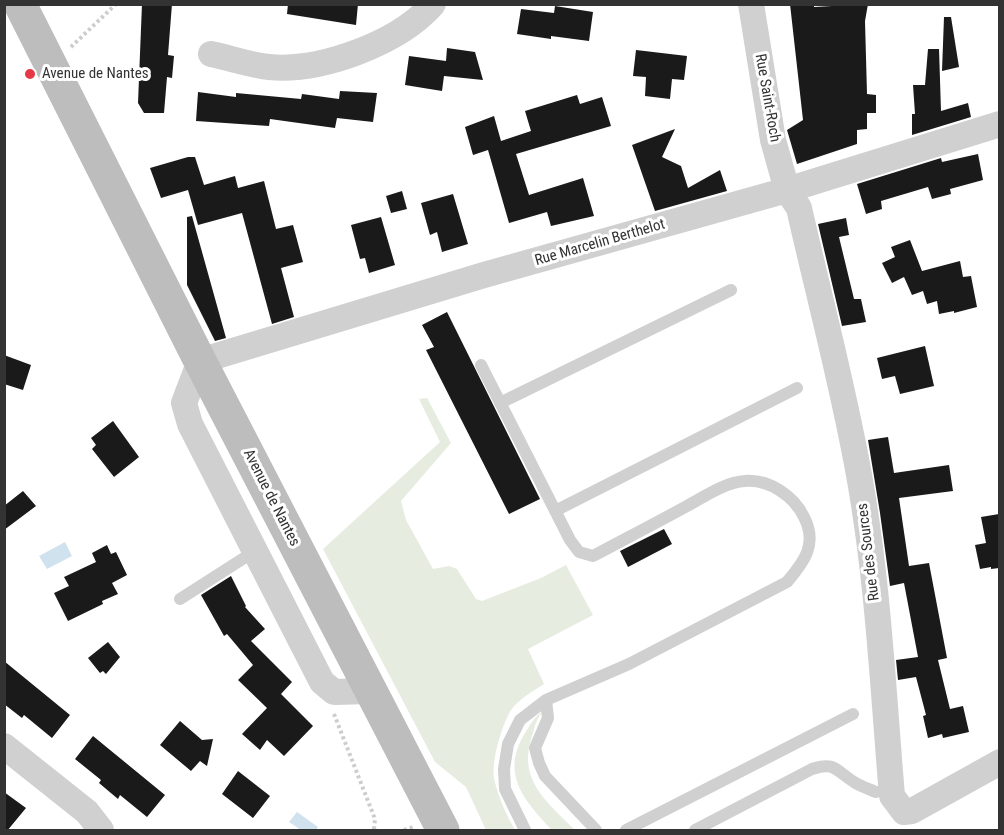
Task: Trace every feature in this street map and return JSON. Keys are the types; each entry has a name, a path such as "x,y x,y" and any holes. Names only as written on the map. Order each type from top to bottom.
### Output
{"main road":[{"name":"Avenue de Nantes","path":"20,4 200,361 443,831"}],"street":[{"path":"211,54 270,67 316,63 343,57 380,42 423,16 433,4"},
{"name":"Rue Saint-Roch","path":"751,4 773,140 787,189"},
{"name":"Rue Marcelin Berthelot","path":"200,361 472,279 787,189 999,124"},
{"name":"Rue des Sources","path":"787,189 799,208 860,477 876,614 892,796 899,821 999,762"},
{"path":"200,361 184,403 190,424 322,682 334,692 371,691"},
{"path":"4,746 87,812 101,831"}],"lane":[{"path":"500,403 731,290"},
{"path":"481,365 570,540 579,552 593,556 719,489 748,480 767,485 790,496 804,516 810,542 804,562 787,582 629,664 546,700 520,720 508,744 504,769 505,789 525,831"},
{"path":"555,511 797,388"},
{"path":"180,598 255,551"},
{"path":"546,700 548,718 535,748 538,763 544,776 596,831"},
{"path":"626,831 853,714"},
{"path":"695,831 823,765 835,767 854,782 876,792"}],"path":[{"path":"51,66 116,4"},
{"path":"322,682 375,819 374,831"}],"shaded area":[{"path":"427,398 451,443 401,501 406,520 433,569 449,566 457,569 476,599 482,601 541,578 566,565 593,615 528,649 544,684 522,699 511,710 498,743 494,762 494,778 500,799 515,830 486,830 466,787 435,762 323,549 440,442 419,399"},
{"path":"543,711 535,724 529,749 528,763 531,776 544,799 575,830 552,830 532,808 515,774 518,748 531,724"}],"water":[{"path":"65,542 72,556 47,569 39,556"},
{"path":"297,812 318,827 316,830 301,830 289,822"}],"building":[{"path":"142,4 172,4 168,55 174,56 172,78 167,77 164,113 144,113 138,103"},
{"path":"288,4 358,4 356,25 287,14"},
{"path":"790,4 814,4 814,7 868,4 865,21 867,94 876,95 876,113 867,113 867,129 857,130 857,144 797,164 787,130 803,120"},
{"path":"555,6 593,12 589,41 517,34 521,9 554,13"},
{"path":"944,17 951,17 959,67 942,71"},
{"path":"447,48 475,52 483,80 444,76 442,91 405,85 409,56 446,61"},
{"path":"928,49 939,49 941,111 968,103 971,117 912,135 912,114 915,114 913,85 925,85"},
{"path":"636,50 687,56 684,80 672,79 670,99 645,96 646,77 633,76"},
{"path":"340,91 377,93 373,122 337,118 335,128 270,119 269,126 196,121 198,92 236,97 236,93 301,99 302,94 339,99"},
{"path":"577,95 580,104 602,97 611,126 516,154 529,195 583,178 594,216 551,226 547,212 509,223 488,150 473,155 465,127 494,116 501,141 531,131 525,111"},
{"path":"675,129 662,157 681,166 688,188 720,170 727,191 655,211 632,145"},
{"path":"978,154 983,180 950,189 951,194 932,199 928,187 881,201 882,209 866,214 857,184 941,158 942,162"},
{"path":"195,157 204,185 235,176 238,188 264,181 276,229 293,225 303,262 281,268 294,317 272,324 242,213 198,225 188,190 161,198 150,168"},
{"path":"402,191 407,209 391,213 386,196"},
{"path":"453,194 468,244 442,252 437,232 430,235 421,203"},
{"path":"192,216 226,338 215,341 187,285 187,217"},
{"path":"381,217 395,265 369,273 365,258 360,259 351,225"},
{"path":"846,218 849,235 839,237 854,299 861,299 866,322 842,326 818,224"},
{"path":"910,240 922,271 960,261 963,277 971,276 977,307 939,314 937,301 927,304 923,291 912,295 904,277 892,283 882,263 895,257 891,247"},
{"path":"447,312 540,499 509,514 426,350 434,347 422,325"},
{"path":"925,346 934,386 900,394 895,376 882,379 877,358"},
{"path":"4,355 31,365 23,390 4,384"},
{"path":"113,421 139,457 114,477 92,449 96,445 91,438"},
{"path":"888,437 894,473 949,465 953,491 899,498 909,566 929,563 947,658 938,660 950,709 963,706 969,732 943,738 942,734 928,738 923,716 926,715 916,677 898,680 896,660 918,657 904,583 890,586 868,440"},
{"path":"23,491 36,506 4,530 4,506"},
{"path":"999,514 999,568 980,569 975,545 986,543 981,517"},
{"path":"664,529 672,544 628,567 620,551"},
{"path":"107,545 111,554 116,552 127,575 112,583 118,594 68,621 54,593 69,586 64,577 96,562 92,553"},
{"path":"231,576 245,607 265,629 251,641 292,682 281,694 313,726 284,756 267,740 260,750 242,734 267,708 238,680 253,665 227,634 224,636 201,595"},
{"path":"108,642 120,657 106,674 103,671 100,673 88,658"},
{"path":"4,661 70,715 52,738 24,715 22,718 4,704"},
{"path":"180,721 202,740 213,739 207,766 200,761 191,771 160,745"},
{"path":"93,736 165,795 147,817 120,795 118,799 99,783 101,780 75,759"},
{"path":"238,771 270,796 253,818 222,794"},
{"path":"4,792 26,808 7,831 4,831"}],"place":[{"name":"Avenue de Nantes","path":"30,74"}]}
